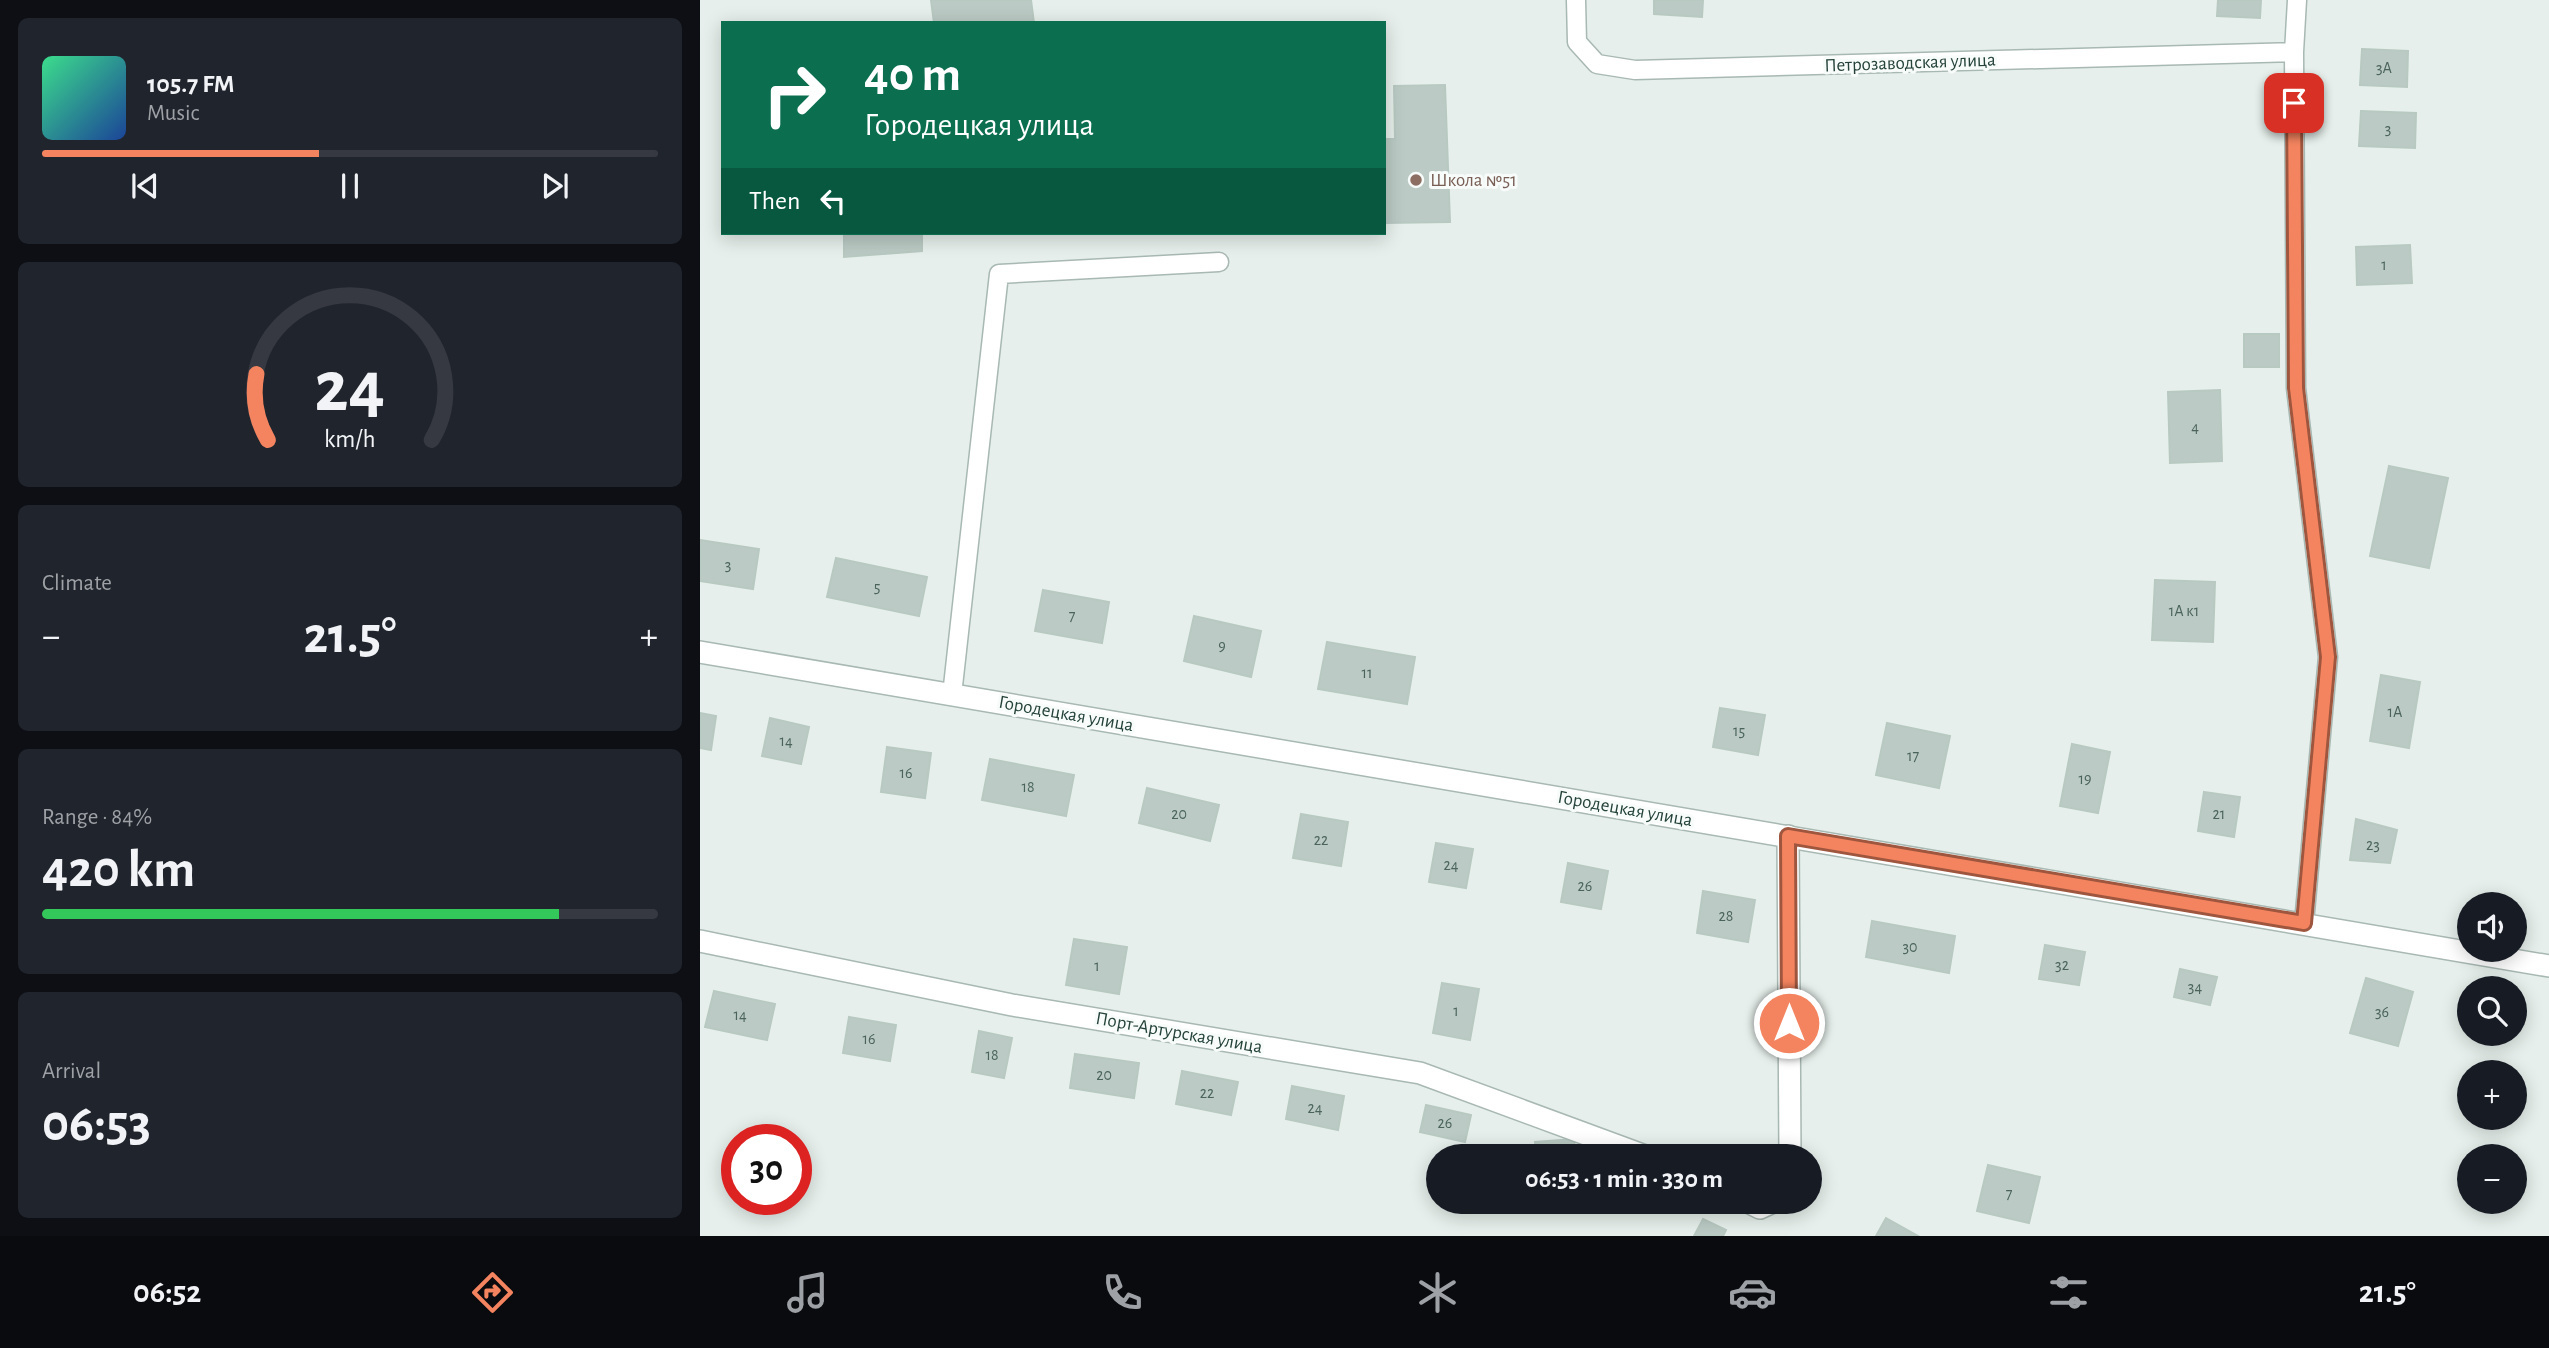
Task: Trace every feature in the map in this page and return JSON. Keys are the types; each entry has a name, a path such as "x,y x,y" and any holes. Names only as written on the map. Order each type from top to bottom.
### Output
{"street":[{"name":"Городецкая улица","path":"700,652 2549,966"},
{"path":"1788,836 1790,1144"},
{"name":"Порт-Артурская улица","path":"700,941 1012,1005 1420,1073 1613,1144"}],"lane":[{"name":"Петрозаводская улица","path":"1576,0 1577,42 1597,64 1635,70 2294,52"},
{"path":"2297,0 2294,52 2296,388 2328,657 2304,923"},
{"path":"952,695 999,274 1219,262"}],"building":[{"path":"931,0 1031,0 1034,21 934,21"},
{"path":"1654,0 1703,0 1702,17 1654,14"},
{"path":"2218,0 2261,0 2260,18 2217,16"},
{"path":"2362,49 2408,51 2407,87 2360,85"},
{"name":"Школа №51","path":"1445,85 1450,222 1386,223 1386,139 1395,139 1394,86"},
{"path":"2361,111 2416,113 2415,148 2359,146"},
{"path":"844,235 922,235 922,251 844,257"},
{"path":"2410,245 2412,283 2357,285 2356,247"},
{"path":"2244,334 2279,334 2279,367 2244,367"},
{"path":"2220,390 2222,461 2170,463 2168,392"},
{"path":"2389,466 2448,478 2429,568 2370,556"},
{"path":"700,540 759,549 753,589 700,581"},
{"path":"836,558 927,577 919,616 827,597"},
{"path":"2155,580 2215,582 2213,642 2152,640"},
{"path":"1043,590 1109,602 1102,643 1035,631"},
{"path":"1194,616 1261,631 1251,677 1184,661"},
{"path":"1327,642 1415,657 1407,704 1318,689"},
{"path":"2381,675 2420,682 2409,748 2370,741"},
{"path":"1720,708 1765,715 1758,755 1713,747"},
{"path":"700,713 716,716 711,750 700,748"},
{"path":"770,718 809,727 801,764 762,756"},
{"path":"1887,723 1950,736 1939,788 1876,775"},
{"path":"2072,744 2110,752 2098,813 2060,806"},
{"path":"887,747 931,753 925,798 881,792"},
{"path":"990,759 1074,775 1066,816 982,800"},
{"path":"1147,788 1219,805 1210,841 1139,823"},
{"path":"2204,792 2240,797 2234,837 2198,831"},
{"path":"1301,814 1348,822 1341,866 1293,858"},
{"path":"2356,819 2397,830 2390,863 2350,860"},
{"path":"1436,843 1473,849 1466,888 1429,882"},
{"path":"1568,863 1608,871 1601,909 1561,902"},
{"path":"1703,891 1755,900 1748,942 1697,933"},
{"path":"1872,921 1955,936 1949,973 1866,957"},
{"path":"1074,939 1127,947 1119,994 1066,985"},
{"path":"2045,945 2085,952 2079,985 2039,979"},
{"path":"2180,969 2217,977 2210,1005 2174,997"},
{"path":"2366,978 2413,992 2398,1046 2350,1033"},
{"path":"1442,983 1479,989 1470,1040 1433,1033"},
{"path":"714,991 775,1004 767,1040 705,1027"},
{"path":"849,1017 896,1025 890,1061 843,1053"},
{"path":"979,1031 1012,1038 1004,1078 972,1072"},
{"path":"1075,1054 1139,1063 1134,1098 1070,1088"},
{"path":"1182,1071 1238,1082 1231,1115 1176,1104"},
{"path":"1292,1086 1344,1096 1338,1130 1286,1119"},
{"path":"1426,1105 1471,1115 1465,1142 1420,1132"},
{"path":"1574,1139 1575,1144 1535,1144"},
{"path":"1988,1165 2040,1177 2029,1223 1977,1211"},
{"path":"1886,1218 1918,1236 1876,1236"},
{"path":"1703,1219 1726,1230 1723,1236 1694,1236"}],"place":[{"name":"Школа №51","path":"1416,180"}],"route":[{"path":"1789,1023 1788,836 2304,923 2328,657 2296,388 2294,103"}]}
